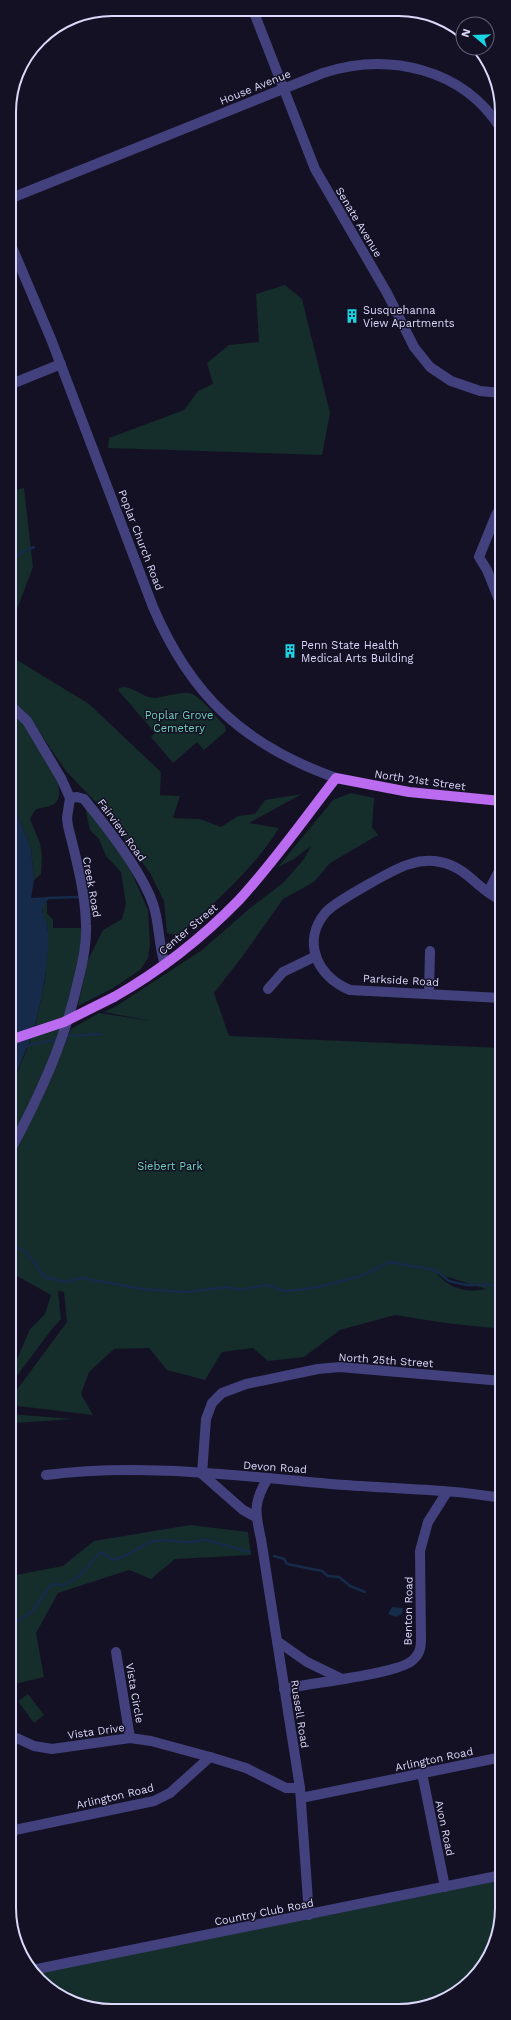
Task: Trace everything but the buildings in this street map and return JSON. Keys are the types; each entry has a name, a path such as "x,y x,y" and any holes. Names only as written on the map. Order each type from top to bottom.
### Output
{"main road":[{"name":"North 21st Street","path":"336,778 409,792 495,801"},
{"name":"Center Street","path":"16,1038 64,1022 114,997 165,964 202,935 239,899 336,778"}],"street":[{"name":"Senate Avenue","path":"255,16 285,88 315,168 387,293 404,330 418,353 430,367 452,381 480,390 495,392"},
{"name":"House Avenue","path":"16,196 335,69 375,63 402,64 427,71 454,83 480,104 495,122"},
{"name":"Poplar Church Road","path":"16,257 61,364 154,607 172,648 184,668 209,698 238,726 283,756 307,768 336,778"},
{"path":"16,382 61,364"},
{"path":"495,517 479,557 487,570 495,590"},
{"path":"16,711 27,721 39,739 70,798"},
{"name":"Fairview Road","path":"70,798 77,797 84,799 147,887 154,906 160,950 165,964"},
{"name":"Creek Road","path":"16,1139 39,1094 63,1037 83,960 86,941 85,902 68,826 67,818 70,798"},
{"path":"268,989 283,972 316,956 314,944 315,932 318,923 327,910 347,897 410,864 432,861 450,864 465,872 495,896"},
{"path":"488,892 495,879"},
{"path":"429,993 430,951"},
{"name":"Parkside Road","path":"316,956 328,976 350,990 495,998"},
{"name":"North 25th Street","path":"202,1474 204,1432 209,1409 222,1393 246,1384 318,1369 340,1367 495,1380"},
{"name":"Devon Road","path":"46,1475 117,1471 202,1474 481,1494 495,1497"},
{"path":"202,1474 244,1510 256,1517"},
{"name":"Russell Road","path":"268,1478 259,1497 256,1517 261,1539 301,1793 309,1915"},
{"name":"Benton Road","path":"284,1689 396,1668 406,1665 418,1654 422,1641 420,1551 422,1538 428,1522 447,1492"},
{"path":"277,1641 307,1662 340,1678"},
{"name":"Vista Circle","path":"116,1652 130,1738"},
{"name":"Vista Drive","path":"16,1738 34,1746 52,1749 130,1738 210,1757"},
{"name":"Arlington Road","path":"16,1830 154,1801 170,1793 210,1757 246,1768 286,1788 301,1793 422,1773 495,1758"},
{"name":"Avon Road","path":"422,1773 445,1887"},
{"name":"Country Club Road","path":"38,1969 495,1876"}],"green space":[{"path":"285,285 302,299 330,413 322,455 108,448 109,438 184,410 198,391 213,384 207,363 229,345 259,342 256,294"},
{"path":"24,488 33,567 16,612 16,490"},
{"path":"16,659 89,704 161,772 160,795 180,796 173,818 200,819 221,827 238,816 255,814 265,800 302,794 249,823 279,828 269,843 245,872 219,898 178,936 167,933 164,901 150,873 106,813 66,771 31,720 16,706"},
{"name":"Poplar Grove Cemetery","path":"124,687 151,698 189,693 203,702 225,726 226,731 204,750 197,742 173,763 151,737 155,733 118,690 119,688"},
{"path":"16,714 43,752 57,780 59,792 57,801 53,805 35,810 30,819 40,843 42,856 41,874 34,880 31,849 16,811"},
{"name":"Siebert Park","path":"351,793 374,798 372,827 378,835 330,863 314,882 283,899 245,953 214,993 229,1036 495,1048 495,1328 445,1323 395,1315 340,1330 304,1357 268,1361 253,1348 222,1352 205,1380 167,1370 149,1348 114,1349 89,1372 81,1394 93,1415 16,1406 16,1391 67,1322 64,1292 58,1291 61,1319 16,1377 16,1360 30,1329 45,1314 51,1295 16,1275 16,1148 42,1098 71,1029 99,1013 151,1021 104,1012 115,1007 202,950 250,908 283,883 304,859 311,846 294,859 278,867 333,800","holes":["437,1274 486,1289 459,1289 442,1279"]},
{"path":"85,807 100,824 130,869 148,910 150,945 148,958 140,970 113,988 78,1006 87,962 103,930 122,919 126,904 121,872 106,856 99,839 90,830"},
{"path":"47,902 47,913 53,920 53,928 82,928 79,957 66,1012 46,1065 16,1129 16,1076 34,1032 45,980 48,928 43,916 43,906"},
{"path":"16,1414 74,1419 16,1423"},
{"path":"16,1423 17,1455 16,1455"},
{"path":"190,1525 248,1532 251,1555 175,1559 151,1579 129,1570 58,1593 36,1633 44,1677 16,1684 16,1575 63,1566 94,1541"},
{"path":"28,1694 44,1715 34,1723 18,1701"},
{"path":"495,1880 495,1914 492,1933 482,1956 475,1967 458,1984 436,1997 424,2001 399,2004 106,2004 75,1997 53,1984 39,1971"}],"water":[{"path":"16,811 31,849 34,880 31,898 50,897 43,908 43,914 48,931 46,969 42,995 33,1032 16,1037"},
{"path":"33,1033 16,1074 16,1039"},
{"path":"392,1607 403,1608 402,1614 396,1617 388,1614"}],"waterway":[{"path":"16,557 22,552 34,547"},
{"path":"47,898 77,897"},
{"path":"67,1036 101,1034"},
{"path":"25,1046 58,1039"},
{"path":"16,1247 26,1252 45,1277 65,1282 82,1278 143,1289 186,1292 228,1287 240,1290 266,1285 285,1291 298,1290 318,1287 361,1276 389,1262 435,1270 449,1281 467,1285 495,1286"},
{"path":"16,1621 32,1612 49,1587 54,1584 64,1585 78,1577 101,1552 113,1560 118,1559 153,1541 165,1540 191,1542 203,1539 250,1552"},
{"path":"274,1556 284,1559 287,1564 322,1571 328,1576 339,1577 350,1586 365,1592"}],"place":[{"name":"Susquehanna View Apartments","path":"352,316"},
{"name":"Penn State Health Medical Arts Building","path":"290,651"}]}
